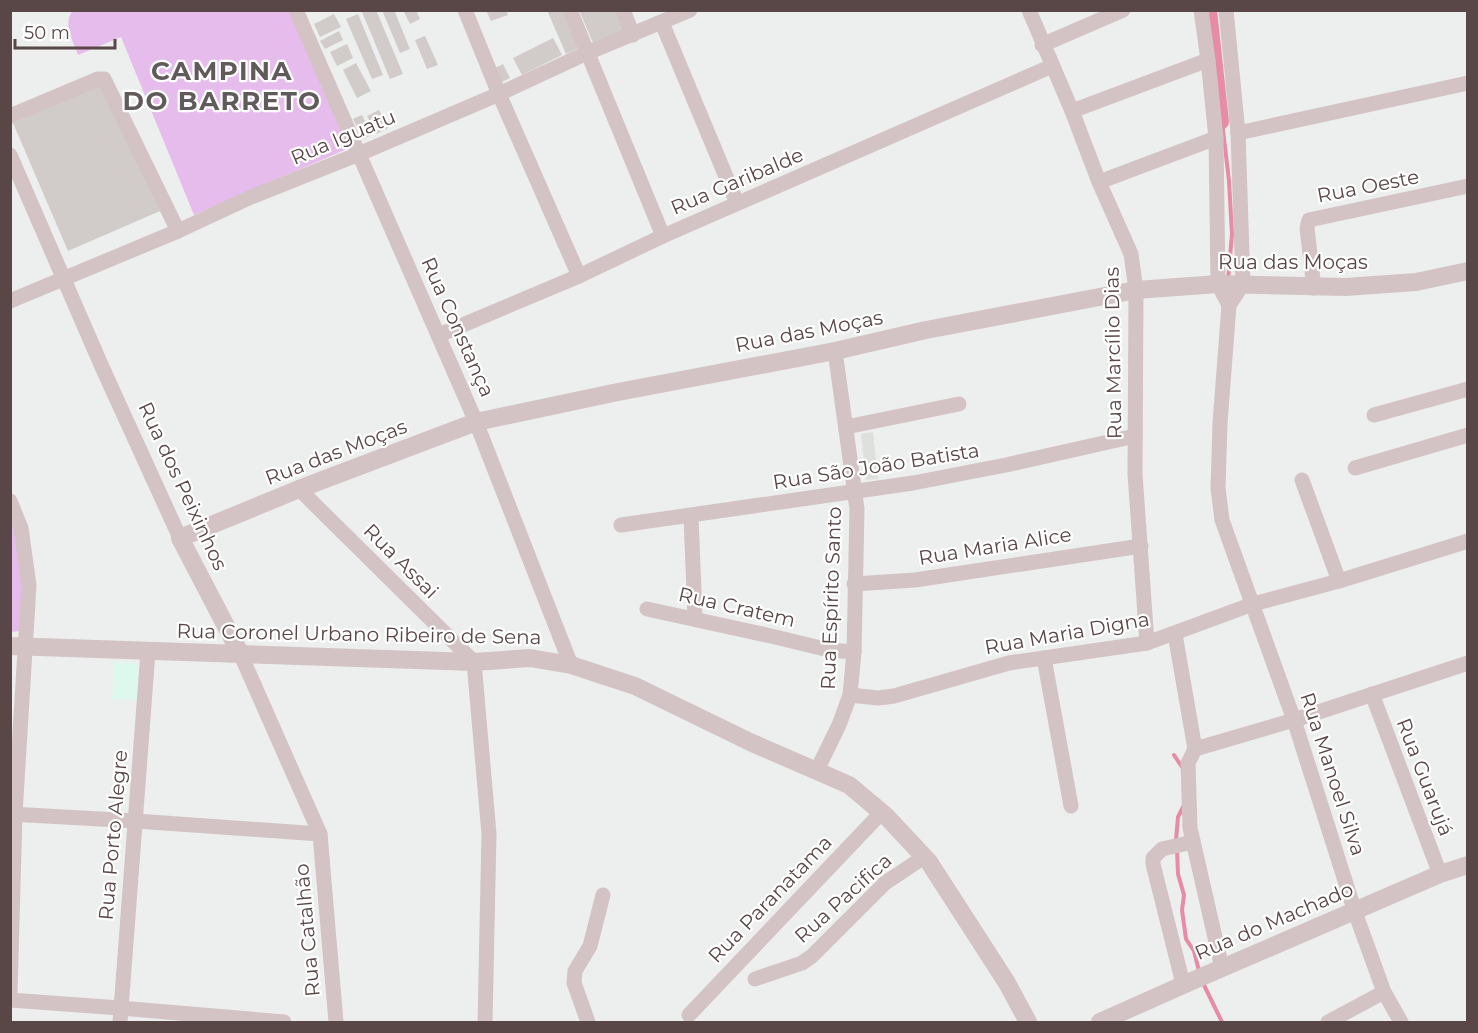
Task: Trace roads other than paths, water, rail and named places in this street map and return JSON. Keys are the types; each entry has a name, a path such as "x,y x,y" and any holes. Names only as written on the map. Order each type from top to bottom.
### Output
{"street":[{"name":"Rua Constança","path":"296,10 476,422 571,665"},
{"path":"465,10 499,94 579,276"},
{"path":"570,10 663,236"},
{"path":"623,10 633,35"},
{"name":"Rua Iguatu","path":"10,301 359,154 690,10"},
{"name":"Rua Marcílio Dias","path":"1029,10 1131,254 1136,290 1135,474 1147,643"},
{"path":"1042,45 1123,10"},
{"path":"1201,10 1216,138 1218,284 1229,305 1243,284 1238,133 1226,10"},
{"path":"662,22 737,203"},
{"path":"1072,111 1208,60"},
{"name":"Rua Garibalde","path":"439,335 579,276 737,203 1052,66"},
{"path":"10,116 98,79 104,80 178,231"},
{"path":"1238,133 1467,83"},
{"path":"1099,182 1216,138"},
{"name":"Rua dos Peixinhos","path":"10,155 102,367 180,538 240,653 320,834"},
{"name":"Rua Oeste","path":"1314,288 1307,228 1312,218 1467,186"},
{"name":"Rua das Moças","path":"180,538 299,489 476,422 618,392 1136,290 1218,284 1314,288 1416,282 1467,271"},
{"name":"Rua Manoel Silva","path":"1229,305 1220,423 1218,488 1222,520 1294,720 1355,912 1384,992 1401,1023"},
{"name":"Rua Espírito Santo","path":"817,770 850,695 854,652 857,509 835,351"},
{"path":"1374,416 1467,389"},
{"path":"846,427 959,404"},
{"path":"1355,468 1467,435"},
{"name":"Rua São João Batista","path":"621,525 855,491 1006,465 1135,436"},
{"path":"1302,480 1339,581"},
{"name":"Rua Assai","path":"299,489 474,662"},
{"path":"10,501 21,528 29,585 18,646 10,993"},
{"path":"691,516 695,618"},
{"name":"Rua Maria Digna","path":"850,695 878,698 894,696 1009,663 1147,643 1253,604 1339,581 1467,541"},
{"name":"Rua Maria Alice","path":"854,584 915,580 1141,546"},
{"name":"Rua Cratem","path":"646,609 695,618 829,651 854,652"},
{"path":"1174,634 1195,749 1188,763 1190,828 1217,970"},
{"name":"Rua Coronel Urbano Ribeiro de Sena","path":"18,646 474,662 530,658 571,665 635,686 750,742 849,785 882,812 924,857 1007,982 1028,1023"},
{"name":"Rua Porto Alegre","path":"120,1015 148,651"},
{"path":"1044,658 1071,806"},
{"path":"474,662 489,834 485,1023"},
{"path":"1195,749 1294,720 1467,663"},
{"name":"Rua Guarujá","path":"1372,694 1440,874"},
{"name":"Rua Paranatama","path":"689,1015 882,812"},
{"path":"13,814 136,820 320,834"},
{"name":"Rua Catalhão","path":"320,834 336,1023"},
{"path":"1187,982 1153,858 1161,849 1193,842"},
{"name":"Rua Pacifica","path":"755,980 802,963 812,956 885,883 924,857"},
{"name":"Rua do Machado","path":"1100,1023 1187,982 1440,874 1467,865"},
{"path":"588,1023 574,984 575,971 590,945 603,895"},
{"path":"1328,1023 1384,992"},
{"path":"10,1000 120,1015 284,1023"}],"waterway":[{"path":"1210,10 1222,122"},
{"path":"1222,122 1232,234 1228,280"},
{"path":"1174,755 1182,767"},
{"path":"1176,840 1178,817 1183,807"},
{"path":"1177,850 1178,874 1184,895 1182,910 1186,939 1194,951 1199,971"},
{"path":"1202,981 1222,1022"}],"district":[{"name":"CAMPINA DO BARRETO","path":"222,86"}]}
